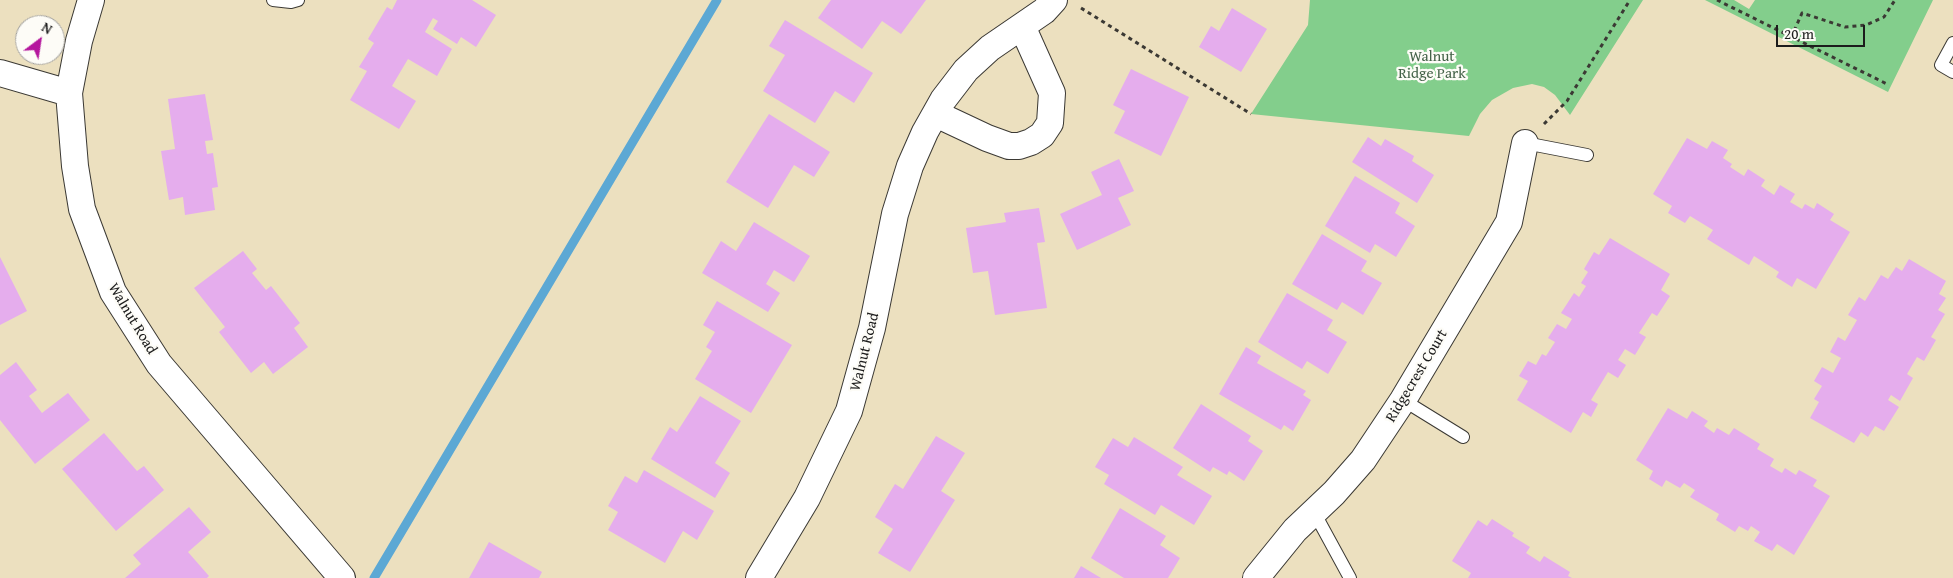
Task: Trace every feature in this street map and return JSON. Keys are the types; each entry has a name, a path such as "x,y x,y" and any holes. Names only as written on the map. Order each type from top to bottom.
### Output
{"street":[{"name":"Walnut Road","path":"91,0 79,41 69,93 75,166 82,209 113,292 160,364 341,577"},
{"name":"Walnut Road","path":"759,578 807,498 849,411 872,328 895,214 910,166 936,114 966,70 990,48 1044,10 1065,3"},
{"path":"936,114 986,138 1009,146 1019,146 1031,142 1042,134 1050,123 1052,93 1022,26"},
{"path":"0,73 69,93"},
{"name":"Ridgecrest Court","path":"1256,578 1295,530 1334,493 1363,460 1403,400 1509,222 1525,143"}],"lane":[{"path":"273,0 291,2 298,0"},
{"path":"1953,43 1941,65 1953,72"},
{"path":"1525,143 1587,155"},
{"path":"1403,400 1463,436"},
{"path":"1314,512 1350,578"}],"path":[{"path":"1525,143 1567,101 1630,0"},
{"path":"1717,0 1887,84"},
{"path":"1791,38 1802,12 1844,27 1866,25 1884,17 1895,0"},
{"path":"1065,3 1251,114"}],"green space":[{"name":"Walnut Ridge Park","path":"1310,0 1643,0 1570,115 1555,95 1544,87 1532,84 1513,88 1492,100 1480,114 1469,136 1251,114 1308,25"},
{"path":"1705,0 1734,0 1749,9 1755,0 1933,0 1888,92"}],"building":[{"path":"397,0 472,0 496,15 476,47 461,37 457,44 433,29 438,21 433,18 425,32 452,49 437,76 408,59 392,86 416,101 399,129 350,100 367,71 359,67 374,43 368,39 387,7 392,10"},
{"path":"831,0 926,0 901,34 882,21 862,49 818,18"},
{"path":"1232,8 1267,29 1241,72 1199,47 1211,26 1219,31"},
{"path":"785,20 873,73 854,103 835,91 815,123 763,91 785,55 769,46"},
{"path":"1131,69 1189,97 1161,156 1114,133 1125,111 1113,105"},
{"path":"205,94 213,140 205,141 207,154 213,153 218,187 212,188 215,210 185,215 183,197 169,200 161,151 175,149 168,99"},
{"path":"769,114 830,152 814,177 794,165 768,208 726,182"},
{"path":"1368,137 1381,146 1385,139 1414,156 1412,161 1434,175 1417,203 1352,162"},
{"path":"1687,138 1707,149 1712,141 1728,150 1723,158 1732,164 1730,167 1744,176 1748,169 1765,180 1761,186 1774,195 1780,185 1795,194 1790,202 1802,209 1805,204 1814,209 1817,203 1834,214 1830,220 1850,232 1816,289 1797,278 1792,287 1776,277 1779,272 1754,256 1749,265 1707,239 1713,230 1690,216 1685,223 1668,213 1672,206 1653,194"},
{"path":"1119,159 1134,191 1118,198 1131,225 1077,250 1060,214 1102,195 1091,172"},
{"path":"1355,176 1400,203 1395,213 1415,226 1396,257 1375,244 1370,253 1325,226"},
{"path":"1039,208 1045,242 1037,243 1047,308 995,315 988,271 973,273 966,228 1006,222 1004,213"},
{"path":"754,222 810,256 794,282 774,270 766,284 780,293 768,312 702,273 721,241 736,251"},
{"path":"1322,234 1367,261 1361,271 1382,283 1363,315 1342,302 1337,310 1292,284"},
{"path":"1610,238 1670,274 1661,290 1670,296 1657,316 1652,313 1639,333 1646,337 1635,355 1625,349 1618,360 1626,365 1618,378 1608,372 1591,400 1598,404 1591,417 1583,412 1571,433 1517,400 1528,381 1519,376 1528,361 1536,365 1542,354 1546,356 1555,342 1548,338 1557,324 1566,329 1572,319 1561,313 1574,293 1579,297 1586,286 1581,283 1588,272 1584,269 1594,252 1599,255"},
{"path":"243,251 257,269 252,273 266,290 271,286 300,323 294,328 308,347 273,374 264,362 251,373 219,332 225,327 194,288"},
{"path":"0,257 27,311 0,325"},
{"path":"1909,259 1946,281 1939,294 1946,298 1938,310 1945,314 1931,337 1936,340 1924,361 1917,357 1907,374 1913,378 1900,401 1891,395 1888,400 1899,407 1884,431 1875,426 1868,437 1861,432 1854,443 1810,418 1819,402 1814,399 1822,386 1814,381 1822,367 1833,373 1841,358 1830,352 1838,337 1845,341 1857,320 1848,315 1859,297 1865,301 1881,275 1888,279 1896,267 1902,271"},
{"path":"1287,293 1333,320 1327,330 1347,342 1328,374 1307,361 1302,369 1258,342"},
{"path":"717,301 792,345 751,413 695,379 712,351 706,347 715,332 703,325"},
{"path":"1246,347 1261,356 1257,363 1306,391 1303,395 1311,400 1293,431 1284,425 1281,430 1219,394"},
{"path":"16,362 37,390 29,396 42,413 68,393 90,420 35,464 0,420 0,375"},
{"path":"700,396 741,421 715,463 730,473 715,498 651,459 670,427 677,432"},
{"path":"1201,404 1251,436 1248,441 1263,451 1244,481 1229,471 1227,475 1213,467 1210,472 1173,448"},
{"path":"1668,408 1687,419 1692,411 1708,421 1704,426 1714,433 1717,428 1729,435 1734,428 1760,444 1757,449 1774,459 1770,466 1782,473 1785,468 1796,475 1799,470 1817,480 1813,486 1830,496 1794,555 1777,544 1772,551 1754,541 1760,532 1751,526 1748,531 1739,526 1735,532 1716,520 1719,514 1690,497 1695,490 1684,483 1680,488 1666,480 1662,487 1649,479 1653,471 1636,460"},
{"path":"104,433 137,471 144,466 164,490 116,531 62,469"},
{"path":"936,436 965,453 941,491 955,500 910,572 878,553 893,529 875,517 895,484 903,489"},
{"path":"1134,437 1183,467 1177,475 1212,496 1194,525 1161,505 1155,515 1104,484 1109,475 1095,467 1113,438 1128,447"},
{"path":"644,470 714,511 697,540 683,531 665,563 608,530 618,512 608,506 625,476 637,483"},
{"path":"189,507 211,532 188,552 209,576 207,578 125,578 141,564 133,555"},
{"path":"1120,508 1166,536 1160,545 1180,558 1168,578 1124,578 1091,558"},
{"path":"1492,519 1514,533 1512,536 1530,547 1526,553 1540,562 1544,556 1570,572 1568,576 1572,578 1468,578 1471,573 1452,561 1478,520 1487,526"},
{"path":"489,542 542,572 539,578 469,578"},
{"path":"1081,566 1101,578 1074,578"}],"waterway":[{"path":"374,578 717,0"}]}
